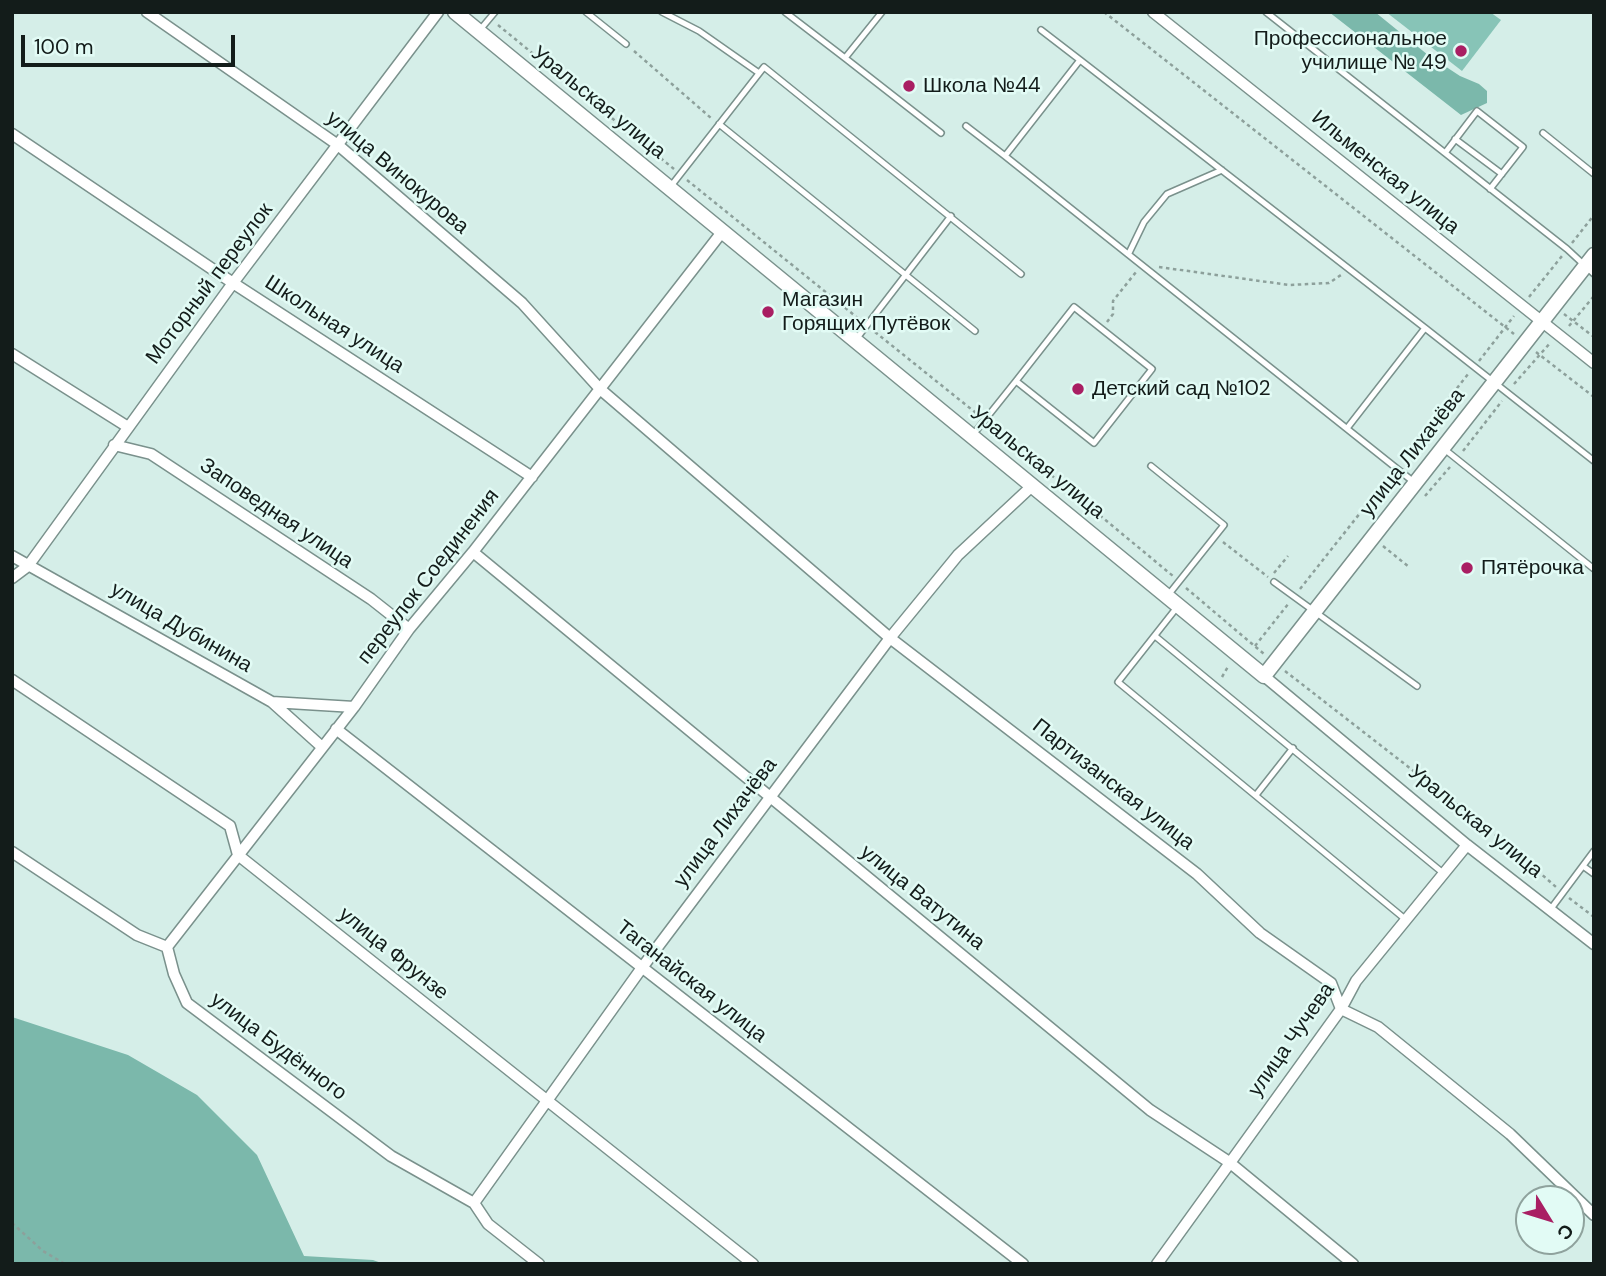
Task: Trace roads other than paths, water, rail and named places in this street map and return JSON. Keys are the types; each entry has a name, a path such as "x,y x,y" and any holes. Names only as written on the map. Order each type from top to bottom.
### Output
{"street":[{"name":"улица Винокурова","path":"147,12 338,145 522,303 600,389"},
{"name":"Моторный переулок","path":"12,578 28,566 233,283 438,12"},
{"name":"Уральская улица","path":"455,12 1265,676 1467,845 1594,944"},
{"name":"Ильменская улица","path":"1153,12 1594,363"},
{"name":"Школьная улица","path":"12,134 233,283 532,477"},
{"name":"переулок Соединения","path":"167,947 354,707 409,629 473,552 722,232"},
{"name":"улица Лихачёва","path":"1265,676 1541,322 1591,265"},
{"path":"12,354 128,427"},
{"name":"Партизанская улица","path":"600,389 890,638 1197,874 1260,933 1331,983 1341,1009"},
{"name":"Заповедная улица","path":"114,445 151,454 371,599 409,629"},
{"name":"улица Лихачёва","path":"474,1202 642,969 772,799 890,638 958,555 1032,486"},
{"name":"улица Ватутина","path":"473,552 1150,1110 1228,1162 1353,1264"},
{"name":"улица Дубинина","path":"12,556 272,702 322,747"},
{"path":"12,680 230,825 238,855"},
{"path":"272,702 354,707"},
{"name":"Таганайская улица","path":"336,729 1023,1264"},
{"name":"улица Чучева","path":"1157,1264 1228,1162 1341,1009 1356,981 1467,845"},
{"path":"12,852 136,935 167,947"},
{"name":"улица Фрунзе","path":"238,855 753,1264"},
{"name":"улица Будённого","path":"167,947 174,974 187,1003 391,1156 474,1202 488,1224 538,1264"},
{"path":"1341,1009 1378,1027 1510,1134 1594,1214"}],"lane":[{"path":"478,32 495,12"},
{"path":"586,12 626,44"},
{"path":"662,12 699,31 759,73"},
{"path":"785,12 941,133"},
{"path":"845,58 882,12"},
{"path":"1266,12 1567,249 1591,265"},
{"path":"1041,30 1594,461"},
{"path":"1005,156 1080,60"},
{"path":"669,189 764,67 1021,274"},
{"path":"1445,153 1477,111 1523,147 1490,189"},
{"path":"719,124 975,331"},
{"path":"966,126 1348,427 1415,483"},
{"path":"1543,133 1594,174"},
{"path":"1455,139 1502,174"},
{"path":"1129,253 1144,222 1167,194 1222,170"},
{"path":"855,341 951,216"},
{"path":"972,436 1074,307 1153,369 1094,443 1016,381"},
{"path":"1348,427 1425,328"},
{"path":"1443,448 1594,569"},
{"path":"1151,466 1224,525 1179,581 1173,601 1155,636 1118,682 1405,919"},
{"path":"1272,581 1417,686"},
{"path":"1155,636 1443,873"},
{"path":"1256,796 1293,748"},
{"path":"1550,910 1594,851"},
{"path":"1583,866 1594,874"}],"place":[{"name":"Профессиональное училище № 49","path":"1461,51"},
{"name":"Школа №44","path":"909,86"},
{"name":"Магазин Горящих Путёвок","path":"768,312"},
{"name":"Детский сад №102","path":"1078,389"},
{"name":"Пятёрочка","path":"1467,568"}]}
